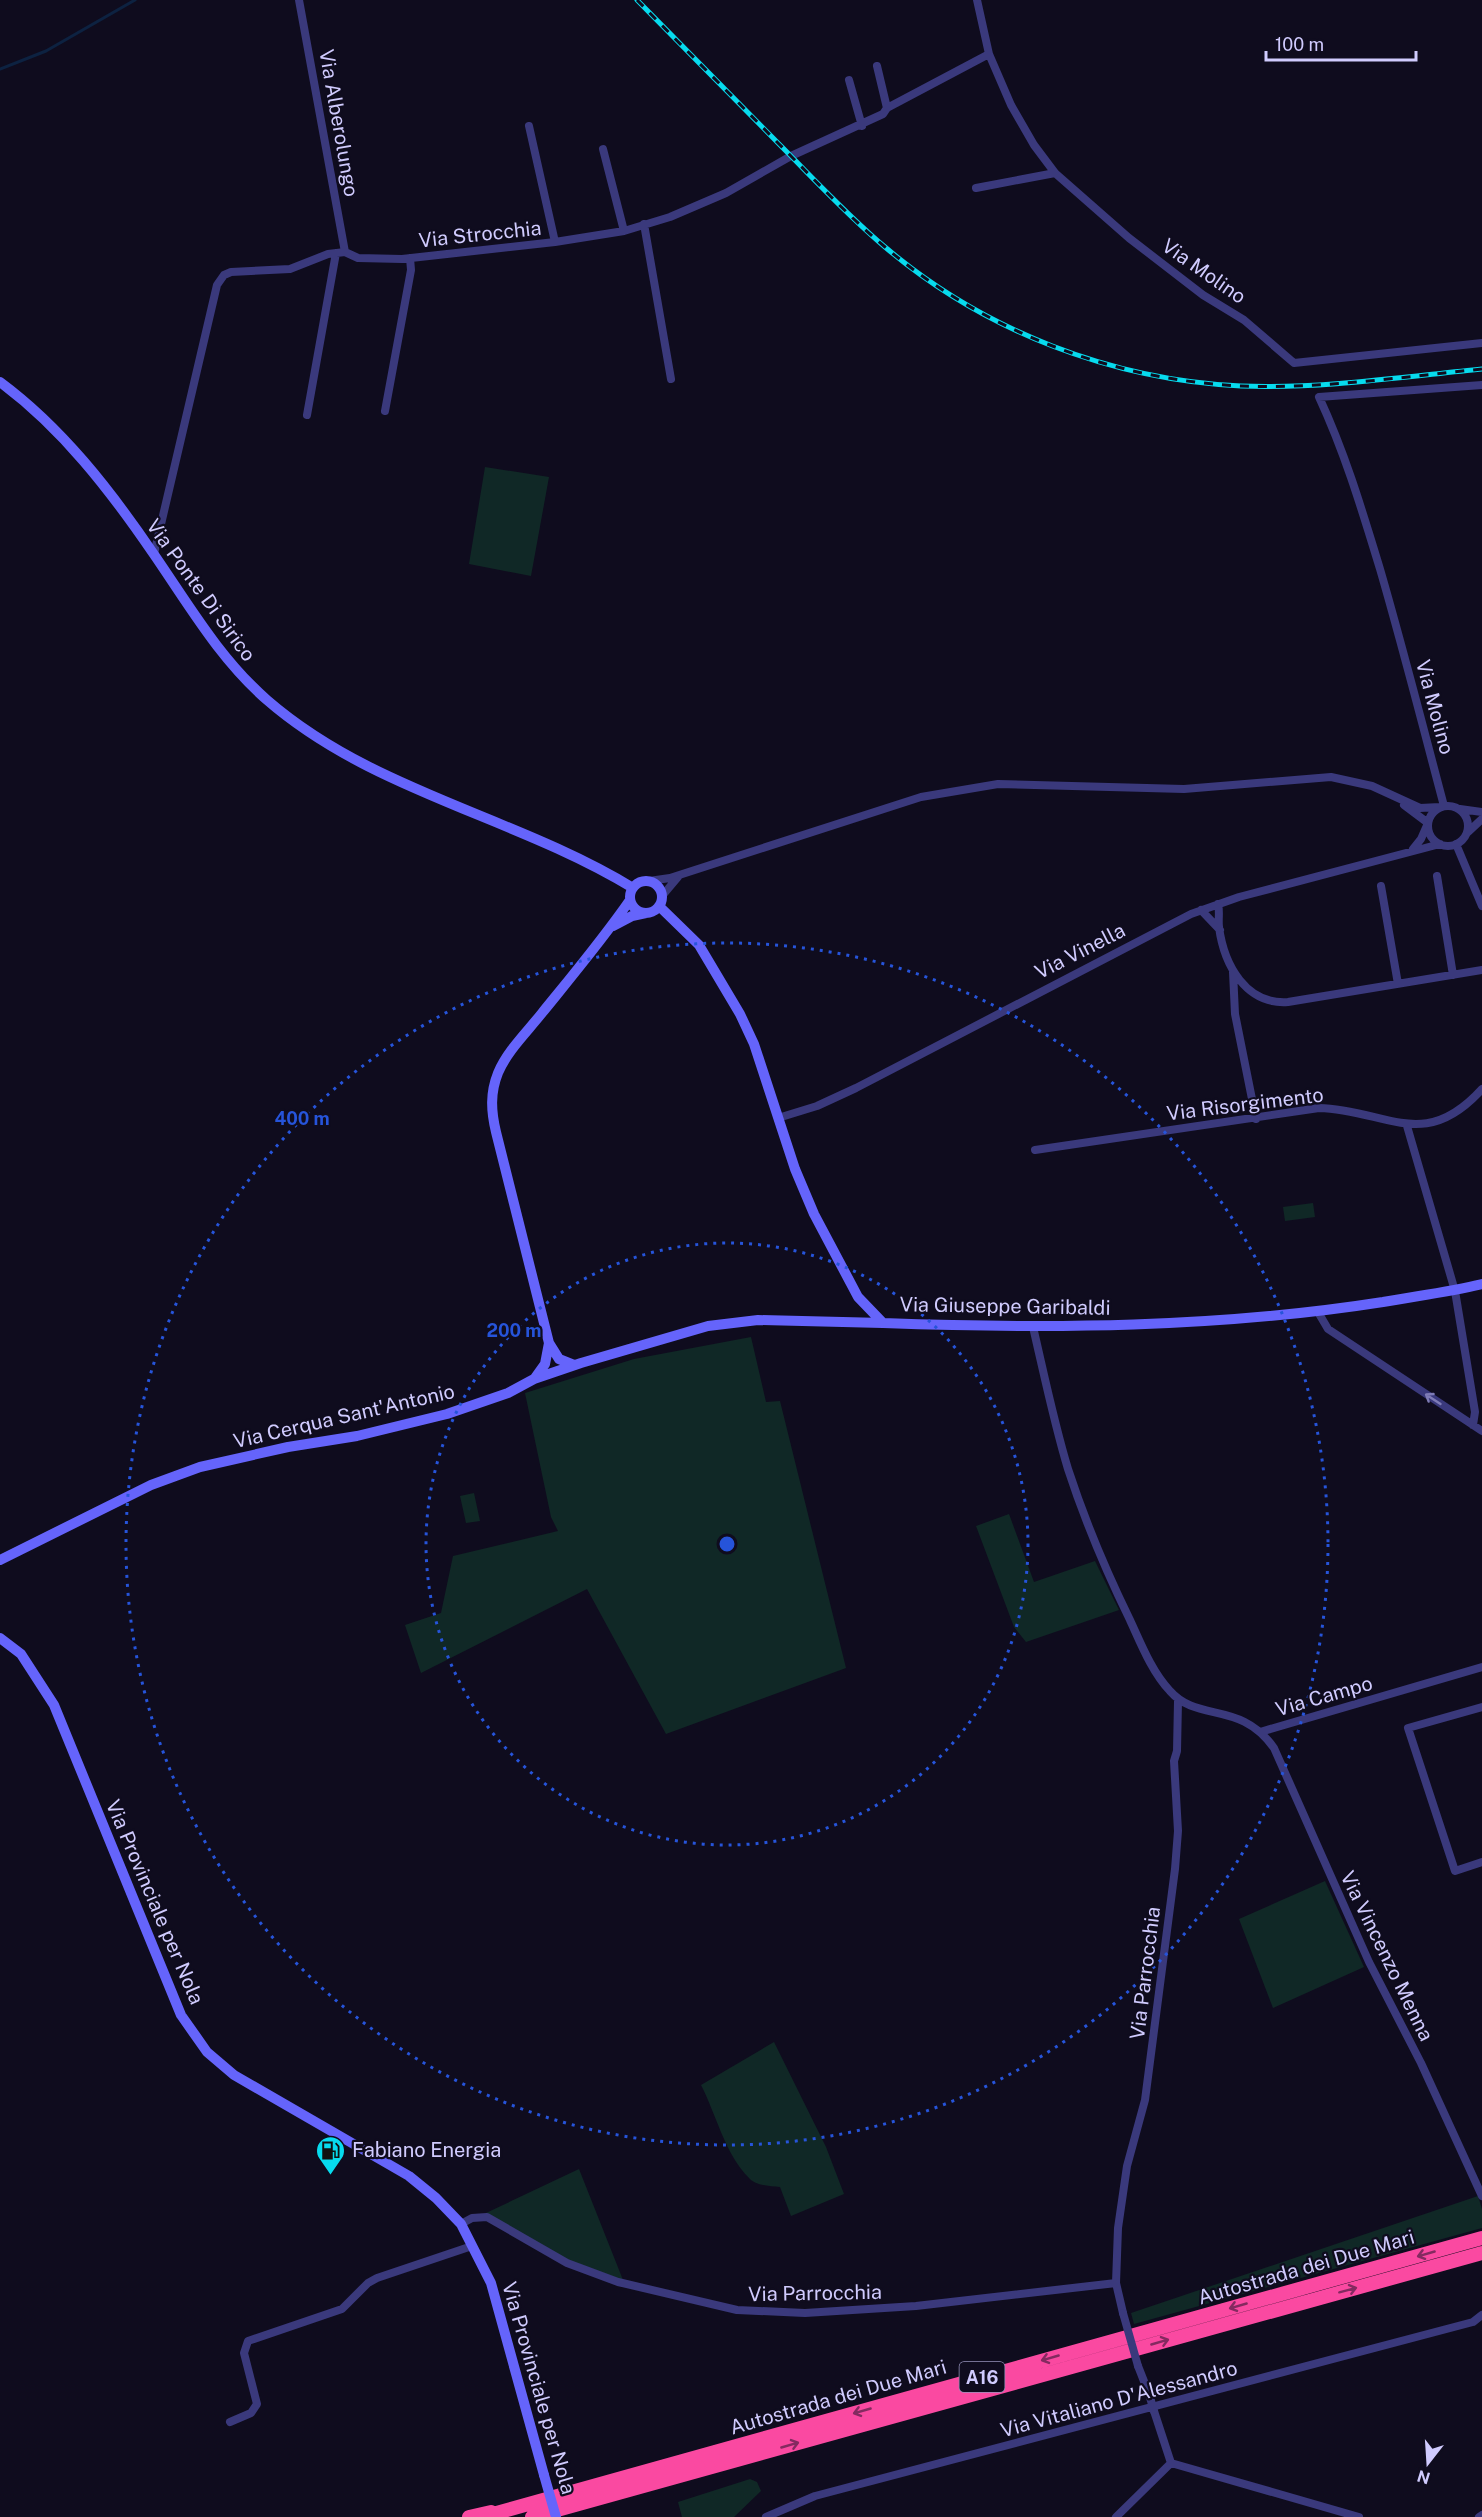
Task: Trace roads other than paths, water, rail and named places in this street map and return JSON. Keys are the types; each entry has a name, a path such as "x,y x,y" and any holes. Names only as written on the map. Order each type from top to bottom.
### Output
{"highway":[{"name":"Autostrada dei Due Mari","path":"482,2517 1482,2238"},
{"name":"Autostrada dei Due Mari","path":"532,2517 1482,2253"},
{"path":"562,2517 760,2453"},
{"path":"469,2517 545,2499"}],"street":[{"name":"Via Alberolungo","path":"299,0 345,252"},
{"name":"Via Molino","path":"977,0 989,54 1011,105 1034,145 1055,173 1129,238 1203,295 1244,320 1294,363 1482,343"},
{"name":"Via Strocchia","path":"154,554 219,281 231,272 290,269 345,252 358,258 410,258 555,242 624,231 670,217 726,193 791,156 862,126 884,114 887,108 989,54"},
{"path":"877,66 887,108"},
{"path":"849,80 862,126"},
{"path":"529,126 555,242"},
{"path":"603,149 624,231"},
{"path":"976,188 1055,173"},
{"path":"644,224 671,379"},
{"path":"307,415 336,253"},
{"path":"385,411 411,270 410,258"},
{"name":"Via Ponte Di Sirico","path":"0,382 60,434 86,462 154,554 223,657 246,681 293,720 372,769 416,790 529,835 586,862 633,888"},
{"name":"Via Molino","path":"1442,807 1358,494 1338,438 1319,397 1482,385"},
{"path":"549,1369 549,1343 491,1110 493,1091 499,1072 514,1047 613,926 630,900 633,888 640,882 682,874 921,797 999,784 1184,789 1331,777 1362,783 1420,808 1442,807 1482,812"},
{"path":"1391,795 1428,823 1430,836 1440,844 1456,844 1482,819"},
{"path":"1412,850 1421,839 1430,816 1442,807"},
{"path":"1459,809 1467,820 1467,833"},
{"name":"Via Vinella","path":"778,1118 817,1106 856,1088 1112,953 1201,910 1440,844"},
{"path":"1456,844 1482,906"},
{"path":"613,926 632,916 646,913 660,901 682,874"},
{"path":"1437,876 1453,975"},
{"path":"649,881 657,886 660,901"},
{"path":"1381,886 1398,984"},
{"path":"630,900 637,910 646,913"},
{"name":"Via Giuseppe Garibaldi","path":"660,901 699,945 713,965 754,1044 795,1169 836,1258 858,1297 883,1323 1033,1328 1183,1323 1318,1312 1455,1291 1482,1284"},
{"path":"1218,904 1220,930 1238,980 1256,996 1276,1003 1482,970"},
{"path":"1201,910 1220,930"},
{"path":"1233,970 1235,1014 1256,1119"},
{"name":"Via Risorgimento","path":"1035,1150 1319,1108 1337,1109 1407,1126 1443,1120 1461,1109 1482,1089"},
{"path":"1407,1126 1455,1291 1475,1413 1473,1425"},
{"path":"1318,1312 1328,1329 1482,1431"},
{"name":"Via Cerqua Sant'Antonio","path":"0,1560 115,1502 200,1467 288,1447 357,1436 447,1414 508,1393 549,1369 574,1365 708,1326 758,1320 883,1323"},
{"path":"1033,1328 1068,1467 1102,1562 1154,1668 1178,1701"},
{"path":"549,1343 559,1359 574,1365"},
{"path":"549,1369 559,1359"},
{"name":"Via Provinciale per Nola","path":"0,1638 21,1654 54,1705 181,2015 207,2052 234,2075 263,2094 409,2176 436,2198 461,2224 491,2283 556,2517"},
{"name":"Via Campo","path":"1178,1701 1239,1717 1260,1732 1482,1667"},
{"name":"Via Parrocchia","path":"1171,2463 1138,2366 1116,2283 1118,2228 1127,2166 1145,2100 1174,1869 1178,1831 1174,1761 1177,1751 1178,1701"},
{"path":"1482,1707 1408,1728 1455,1871 1482,1862"},
{"name":"Via Vincenzo Menna","path":"1260,1732 1279,1758 1369,1962 1482,2196"},
{"name":"Via Parrocchia","path":"461,2224 472,2218 487,2217 567,2263 598,2275 680,2299 737,2310 805,2313 916,2306 1116,2283"},
{"path":"230,2422 251,2413 257,2404 244,2353 248,2341 342,2309 368,2283 377,2278 472,2246"},
{"name":"Via Vitaliano D'Alessandro","path":"766,2517 815,2496 1473,2322 1482,2315"},
{"path":"1116,2517 1171,2463 1359,2517"}],"waterway":[{"path":"0,69 46,51 135,0"}],"railway":[{"path":"637,0 831,197 885,247 923,277 964,303 1052,346 1098,362 1145,374 1193,382 1241,386 1301,386 1362,382 1482,369"}],"place":[{"name":"Fabiano Energia","path":"331,2176"}]}
